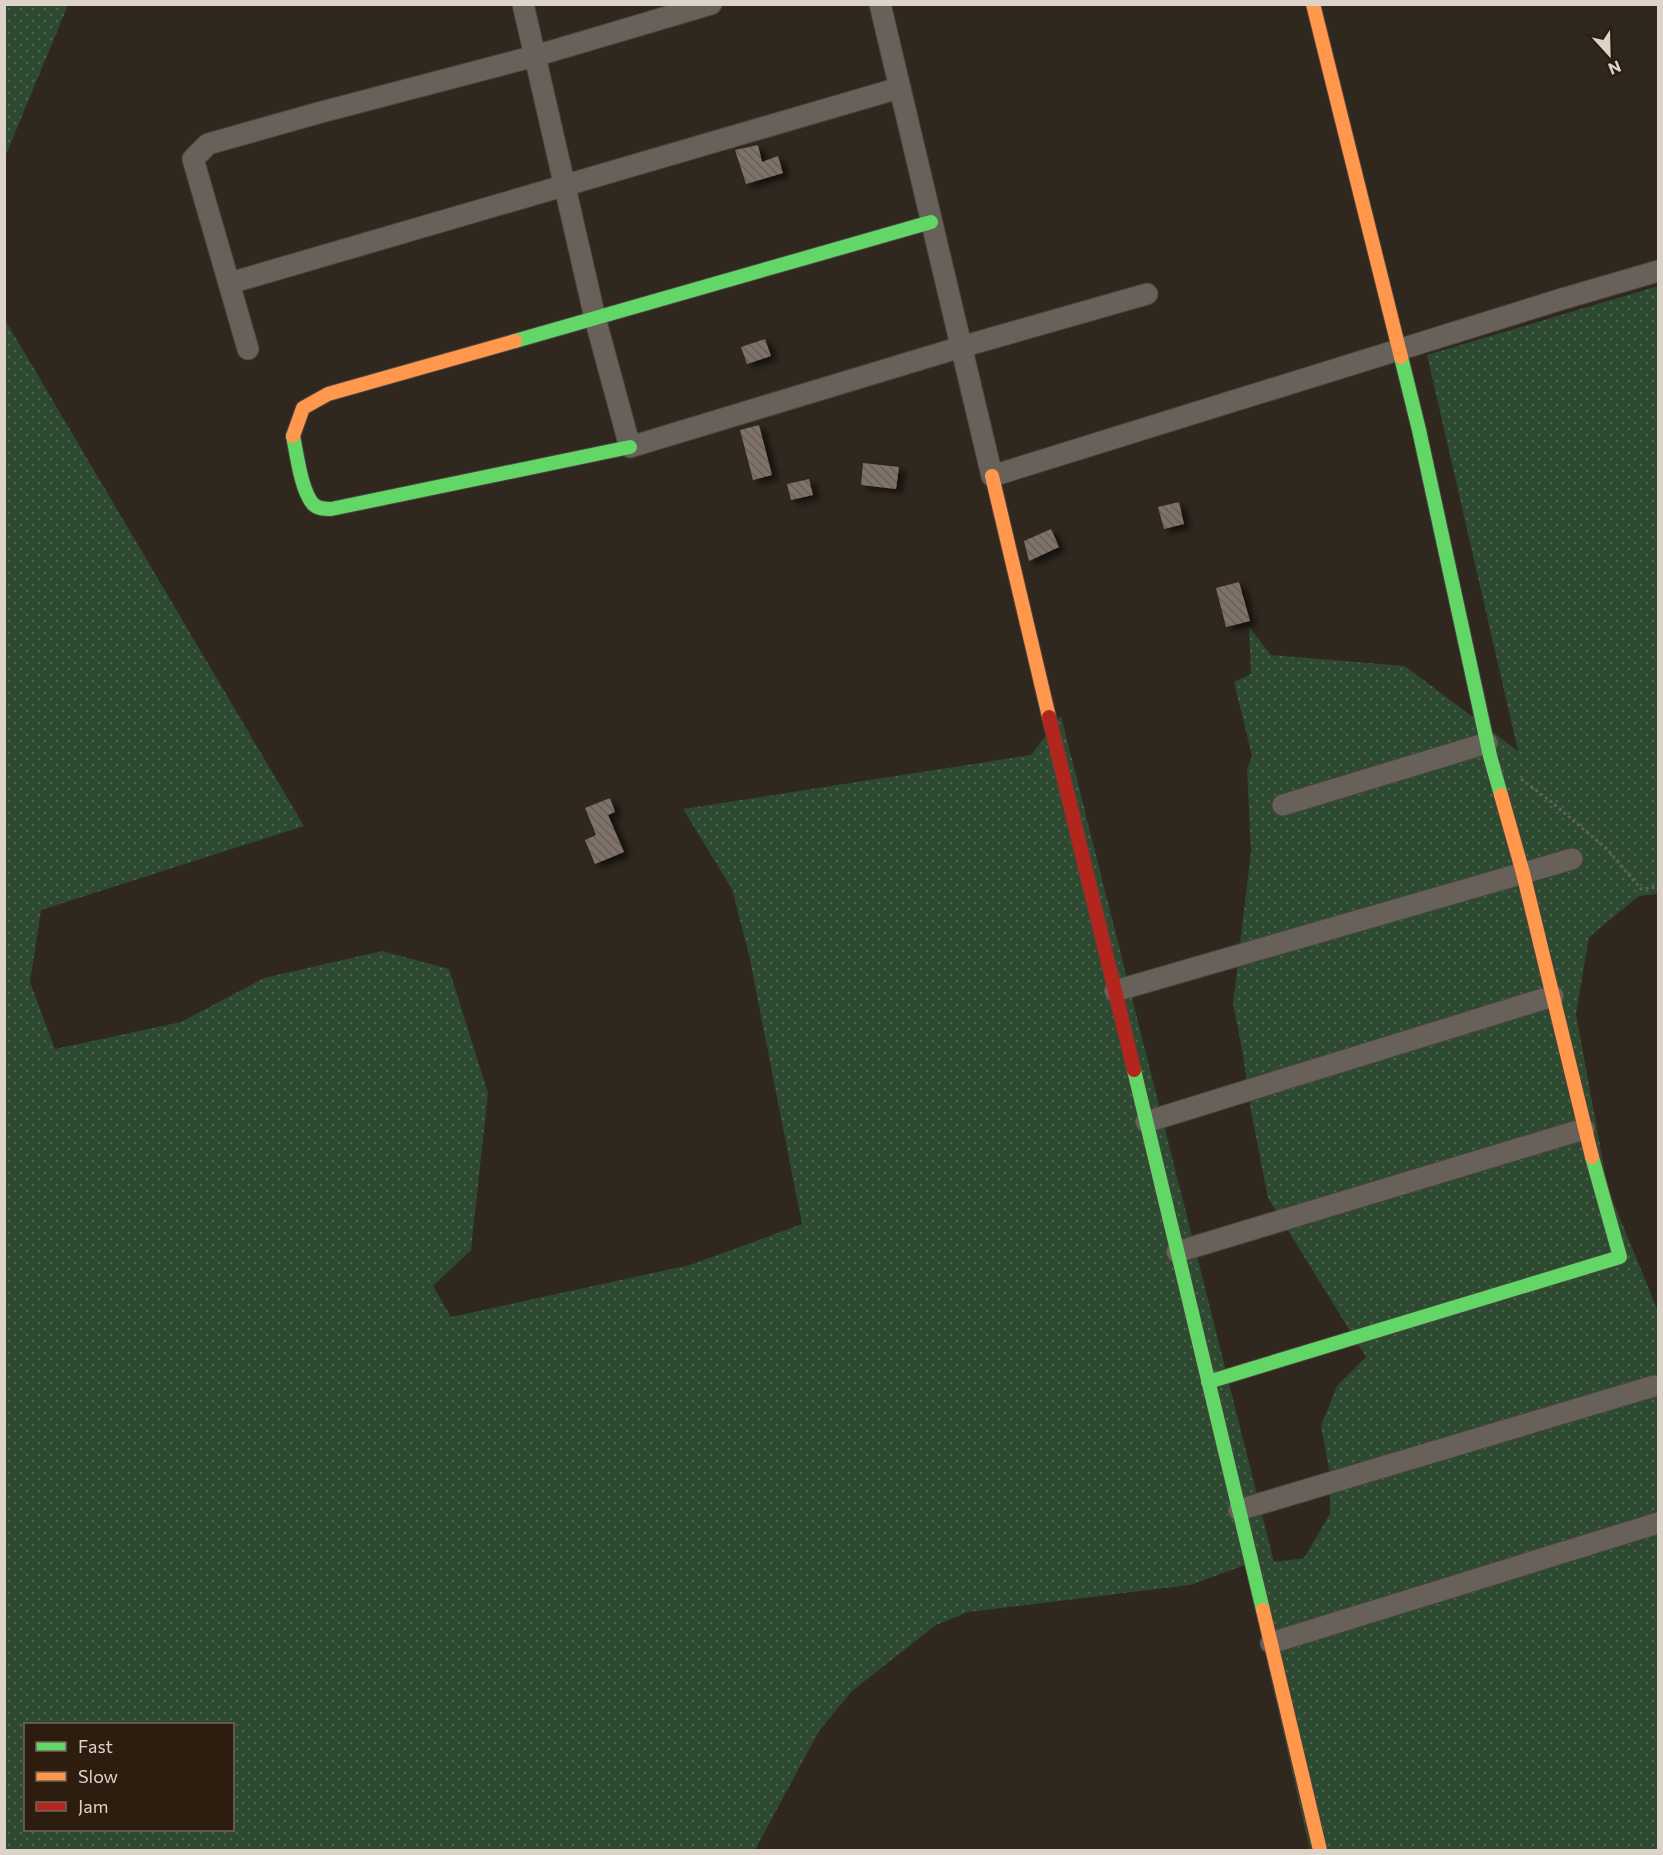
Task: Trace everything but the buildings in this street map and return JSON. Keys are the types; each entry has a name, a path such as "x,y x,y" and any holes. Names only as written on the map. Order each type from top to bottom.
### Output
{"street":[{"path":"523,4 595,318 630,447"},
{"path":"248,348 193,159 208,144 535,56 711,4"},
{"path":"880,4 1320,1851"},
{"path":"1208,1382 1620,1257 1584,1129 1524,873 1487,743 1419,430 1312,4"},
{"path":"230,283 899,88"},
{"path":"931,222 328,394 303,408 293,434 303,483 314,505 323,509 331,509 630,447 961,347 1147,294"},
{"path":"992,476 1562,298 1659,271"},
{"path":"1283,806 1487,743"},
{"path":"1115,991 1572,859"},
{"path":"1146,1122 1553,996"},
{"path":"1177,1252 1584,1129"},
{"path":"1239,1510 1654,1386"},
{"path":"1271,1643 1659,1524"}],"path":[{"path":"1516,775 1550,800 1607,849 1641,889 1659,887"}],"green space":[{"path":"4,5 68,5 5,157"},
{"path":"1658,286 1658,894 1639,896 1589,937 1576,1014 1608,1189 1658,1311 1658,1850 1310,1850 1245,1565 1190,1585 968,1612 936,1625 852,1691 819,1731 755,1850 5,1850 4,318 304,826 41,910 30,982 55,1049 181,1022 264,978 382,951 449,969 488,1093 471,1250 433,1286 451,1317 690,1265 802,1224 749,955 732,889 683,809 1031,755 1061,716 1274,1562 1304,1558 1330,1514 1330,1475 1321,1426 1337,1386 1366,1357 1268,1198 1233,1004 1251,851 1247,770 1252,756 1234,682 1251,674 1249,627 1271,655 1405,666 1518,751 1427,355"}],"traffic: fast":[{"path":"515,341 931,222"},
{"path":"1401,357 1490,756 1501,795"},
{"path":"293,436 305,490 315,506 326,509 630,447"},
{"path":"1134,1070 1263,1610"},
{"path":"1208,1382 1620,1257 1592,1157"}],"traffic: slow":[{"path":"1313,4 1401,357"},
{"path":"293,436 303,408 328,394 515,341"},
{"path":"992,476 1049,717"},
{"path":"1501,795 1523,873 1592,1157"},
{"path":"1263,1610 1320,1850"}],"traffic: jam":[{"path":"1049,717 1134,1070"}]}
